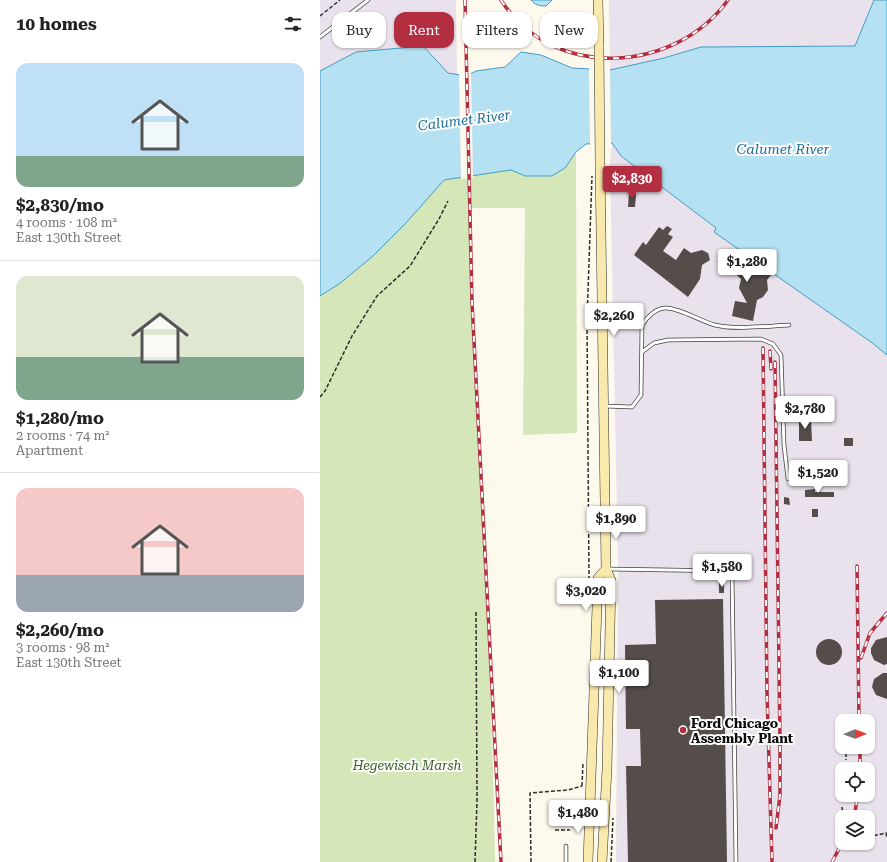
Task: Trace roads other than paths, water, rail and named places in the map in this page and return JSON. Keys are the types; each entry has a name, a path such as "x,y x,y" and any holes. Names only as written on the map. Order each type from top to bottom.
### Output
{"main road":[{"path":"598,0 606,568 611,580 607,769 602,862"},
{"path":"588,862 598,578 606,568"}],"lane":[{"path":"320,37 368,0"},
{"path":"604,406 632,407 641,395 642,325 648,316 666,308 716,326 744,327 789,325"},
{"path":"642,352 654,343 668,340 761,339 773,344 782,354 784,445 788,479"},
{"path":"606,568 732,571 736,862"},
{"path":"566,846 566,862"}],"water":[{"path":"531,0 552,0 546,6 541,6 537,5"},
{"name":"Calumet River","path":"874,0 887,0 887,355 871,342 714,232 716,228 621,156 612,143 586,144 576,152 565,168 552,176 525,176 511,170 444,180 406,223 373,256 339,284 320,296 320,71 356,52 401,48 425,48 448,73 466,76 476,71 505,67 521,52 541,55 572,68 610,70 664,58 701,47 855,46"}],"railway":[{"path":"465,0 472,302 501,862"},
{"path":"501,0 523,26 551,45 581,55 614,58 646,54 677,43 705,25 728,0"},
{"path":"763,348 767,692 772,862"},
{"path":"770,351 771,369"},
{"path":"775,362 780,742 780,795 776,828"},
{"path":"857,566 859,714"},
{"path":"861,658 870,633 887,613"},
{"path":"860,754 860,762"},
{"path":"855,810 857,802"},
{"path":"832,862 838,850"}],"place":[{"name":"Ford Chicago Assembly Plant","path":"683,730"}],"park label":[{"name":"Hegewisch Marsh","path":"407,765"}]}
